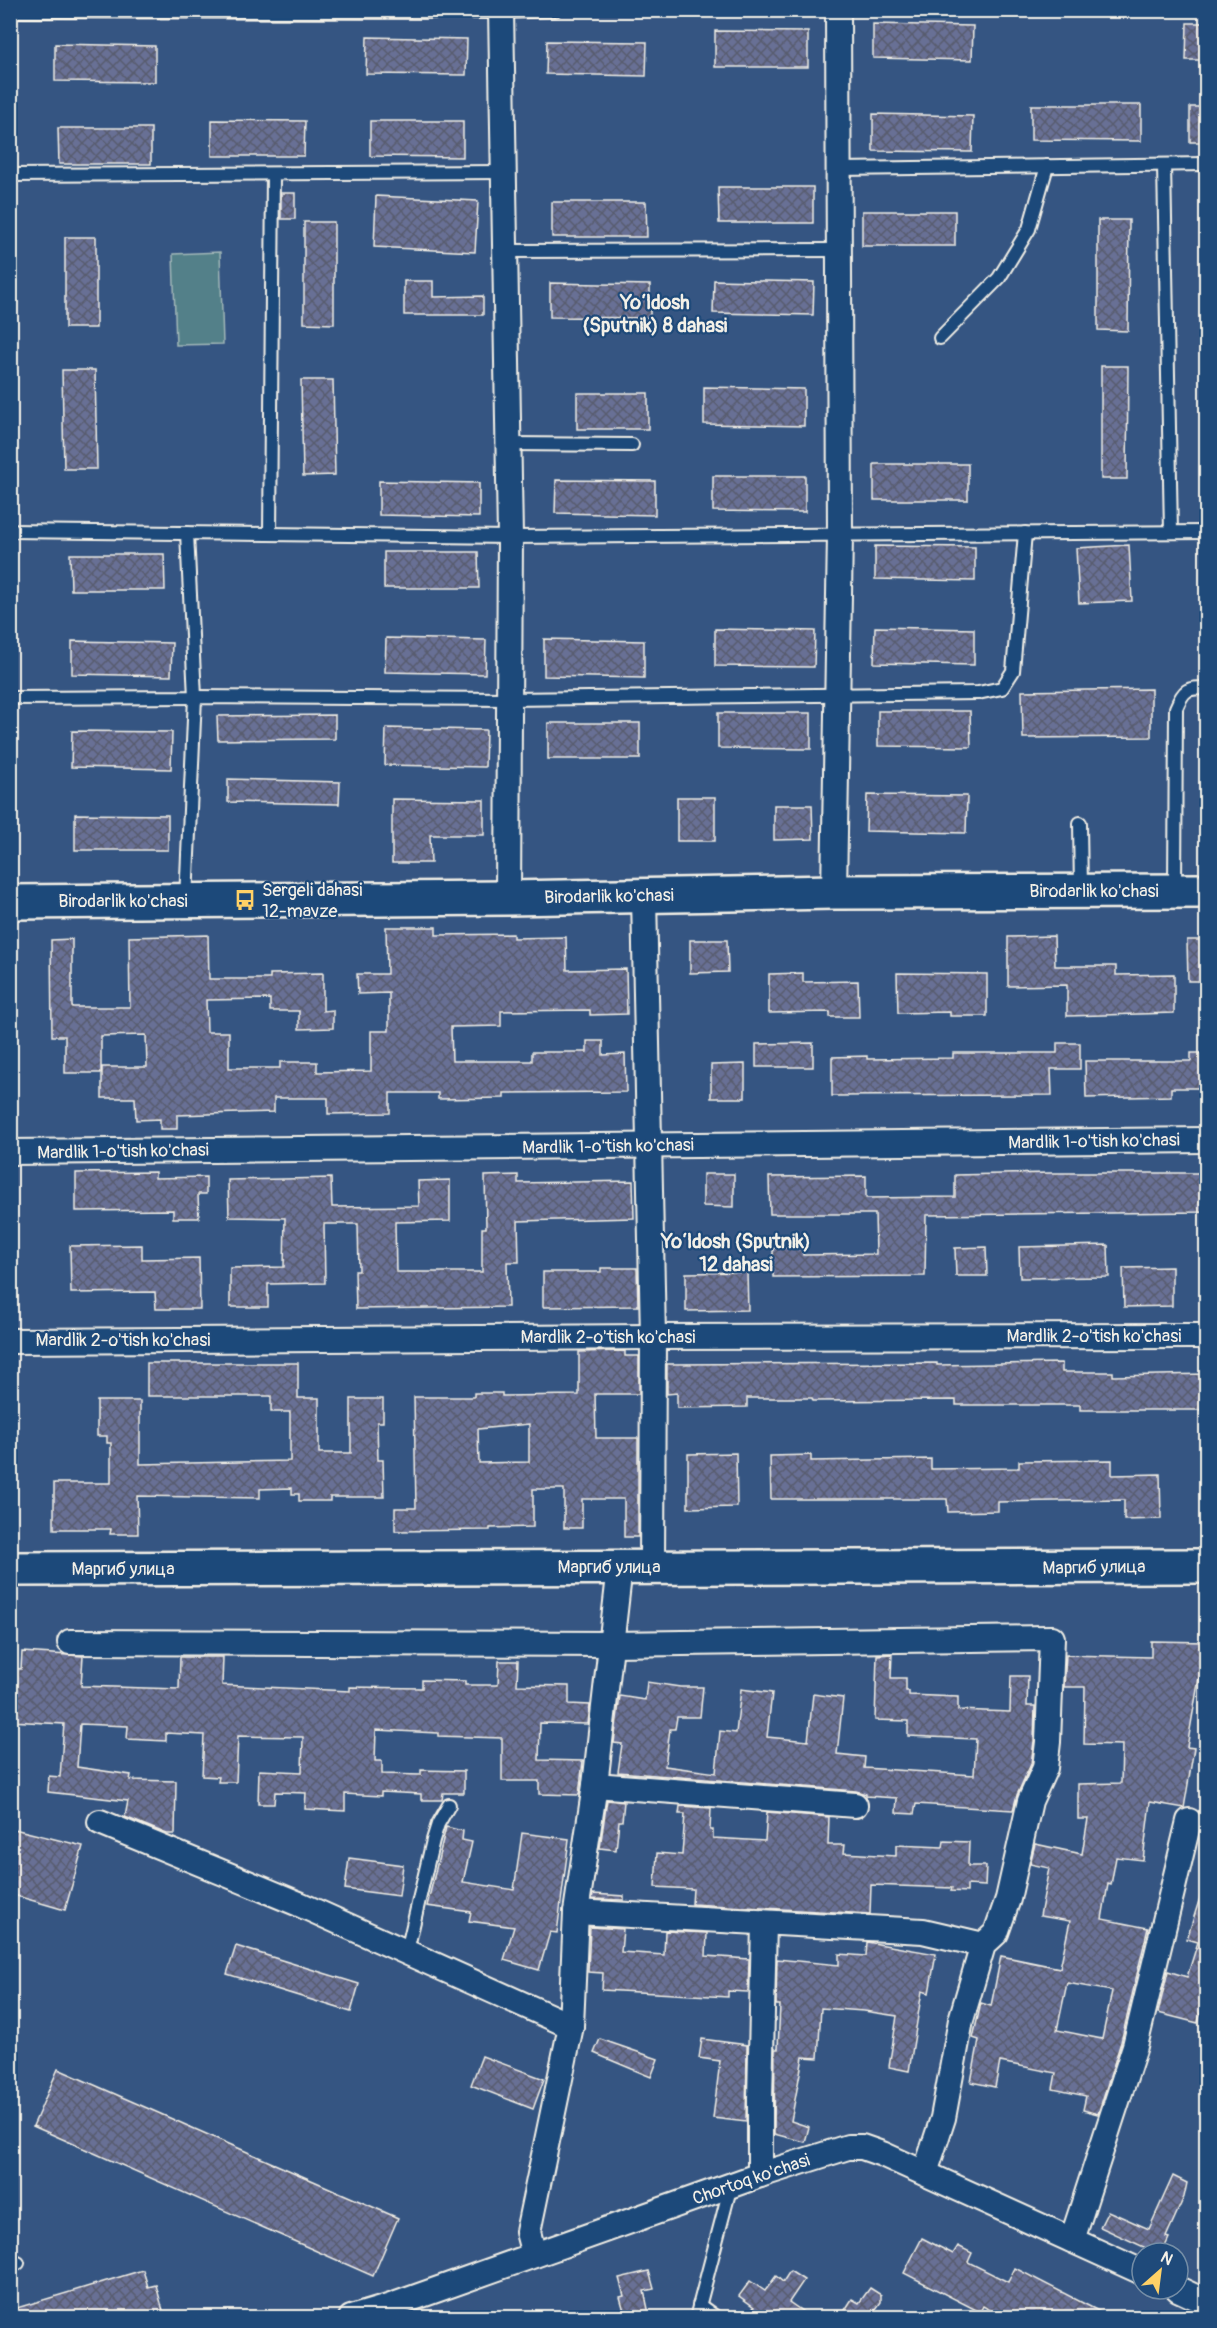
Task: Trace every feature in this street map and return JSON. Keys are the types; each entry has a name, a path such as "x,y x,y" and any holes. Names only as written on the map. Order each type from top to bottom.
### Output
{"street":[{"path":"834,892 840,535 838,10"},
{"path":"501,11 510,537 508,898"},
{"name":"Birodarlik ko'chasi","path":"10,902 508,898 834,892 1191,891"},
{"path":"644,896 651,1146 652,1567"},
{"name":"Mardlik 1-o'tish ko'chasi","path":"10,1152 1206,1140"},
{"name":"Mardlik 2-o'tish ko'chasi","path":"10,1341 1206,1336"},
{"name":"Маргиб улица","path":"10,1569 1206,1566"},
{"path":"534,2255 528,2232 571,2026 576,1912 595,1785 620,1568"},
{"path":"70,1642 612,1644 1052,1638 1048,1742 1044,1768 1030,1801 1008,1899 996,1933 983,1945 961,2020 943,2118 925,2173"},
{"path":"595,1785 855,1805"},
{"path":"1072,2240 1135,2046 1189,1821"},
{"path":"100,1822 408,1951 571,2026"},
{"path":"576,1912 923,1931 983,1945"},
{"path":"760,2175 764,1923"},
{"name":"Chortoq ko'chasi","path":"351,2318 388,2307 760,2175 848,2147 862,2147 882,2154 1130,2267"},
{"path":"1190,2295 1206,2302"}],"lane":[{"path":"10,11 555,10"},
{"path":"839,169 1206,164"},
{"path":"1164,165 1171,532"},
{"path":"940,338 999,278 1029,229 1047,166"},
{"path":"10,175 505,172"},
{"path":"270,534 273,174"},
{"path":"506,251 840,250"},
{"path":"509,444 632,446"},
{"path":"10,531 510,537 1206,532"},
{"path":"186,901 195,697 187,533"},
{"path":"10,698 509,699 978,693 1002,688 1013,672 1025,533"},
{"path":"1191,891 1176,708 1182,694 1191,688 1206,687"},
{"path":"1080,823 1081,891"},
{"path":"408,1951 433,1840 438,1824 449,1806"},
{"path":"717,2318 697,2311 731,2185"}],"green space":[{"path":"220,252 223,344 176,345 173,254"}],"building":[{"path":"1187,23 1206,23 1206,60 1186,60"},
{"path":"873,24 973,26 972,60 873,58"},
{"path":"715,31 808,32 808,67 715,67"},
{"path":"367,37 467,39 466,75 366,74"},
{"path":"547,41 647,42 646,76 546,74"},
{"path":"55,44 155,46 155,82 55,81"},
{"path":"1031,105 1141,105 1141,141 1031,140"},
{"path":"1190,107 1206,107 1206,142 1190,142"},
{"path":"873,114 973,116 972,152 873,151"},
{"path":"212,120 305,121 304,156 212,156"},
{"path":"370,121 463,121 463,157 370,156"},
{"path":"58,128 151,128 151,164 59,164"},
{"path":"718,187 813,187 813,223 719,223"},
{"path":"281,193 295,193 295,219 281,219"},
{"path":"376,196 478,201 475,252 374,247"},
{"path":"552,202 646,202 647,237 552,237"},
{"path":"862,211 955,211 955,246 862,246"},
{"path":"1098,220 1129,220 1128,331 1098,330"},
{"path":"304,222 334,222 334,324 304,323"},
{"path":"65,237 96,237 96,328 65,328"},
{"path":"714,280 814,282 813,315 713,313"},
{"path":"404,281 433,281 433,297 483,296 483,315 404,315"},
{"path":"550,283 650,285 650,318 550,317"},
{"path":"1101,366 1128,366 1127,479 1101,479"},
{"path":"62,370 95,370 97,469 64,469"},
{"path":"301,380 333,380 335,475 303,476"},
{"path":"704,387 804,389 804,426 704,424"},
{"path":"577,393 648,393 648,429 577,429"},
{"path":"874,464 968,464 968,500 874,500"},
{"path":"713,476 805,476 805,512 713,511"},
{"path":"556,480 655,481 655,515 555,513"},
{"path":"379,481 479,483 479,517 379,515"},
{"path":"1129,545 1132,601 1079,603 1076,548"},
{"path":"875,546 975,547 975,581 875,579"},
{"path":"384,552 478,552 479,588 384,588"},
{"path":"70,554 164,554 165,590 71,590"},
{"path":"875,627 974,629 974,665 874,663"},
{"path":"715,629 815,631 814,667 715,666"},
{"path":"386,638 486,640 485,674 385,672"},
{"path":"544,639 644,641 644,678 544,676"},
{"path":"72,641 172,643 171,676 72,674"},
{"path":"1151,689 1151,737 1023,738 1022,691"},
{"path":"878,711 970,711 971,747 878,746"},
{"path":"718,713 811,713 811,749 718,748"},
{"path":"335,715 335,739 218,740 217,716"},
{"path":"548,723 640,723 640,759 548,759"},
{"path":"386,728 486,730 485,767 385,765"},
{"path":"72,731 172,732 171,769 71,767"},
{"path":"228,779 340,782 339,804 228,802"},
{"path":"867,795 967,796 966,833 866,831"},
{"path":"677,797 715,797 715,841 677,841"},
{"path":"392,799 484,800 484,835 430,835 431,863 392,863"},
{"path":"774,805 812,805 813,839 774,840"},
{"path":"75,814 168,815 168,850 75,850"},
{"path":"386,927 436,927 436,935 513,934 513,938 566,937 567,970 626,969 627,1014 590,1015 590,1010 501,1011 501,1026 451,1027 452,1061 532,1061 532,1052 587,1052 587,1041 603,1041 603,1055 625,1054 626,1092 504,1093 504,1098 438,1099 438,1093 390,1093 390,1113 328,1114 328,1098 274,1098 274,1112 177,1115 177,1129 160,1129 160,1119 136,1120 135,1098 102,1098 102,1067 147,1067 146,1035 101,1036 101,1073 65,1073 65,1036 52,1036 51,940 72,939 72,1007 130,1007 129,937 208,935 209,979 270,979 270,974 323,973 323,1011 333,1010 333,1028 299,1029 299,1011 270,1011 270,999 206,1000 207,1032 229,1032 229,1068 280,1068 280,1062 317,1062 317,1072 371,1071 371,1031 389,1031 389,993 358,994 357,974 387,974"},
{"path":"1054,936 1055,966 1116,966 1116,975 1174,974 1174,1013 1067,1016 1067,985 1008,986 1008,937"},
{"path":"690,940 727,940 728,972 690,973"},
{"path":"1187,940 1206,940 1206,981 1188,981"},
{"path":"803,973 803,982 858,981 859,1017 830,1017 830,1012 769,1013 769,974"},
{"path":"897,973 987,974 987,1016 950,1016 950,1012 898,1013"},
{"path":"813,1043 813,1067 756,1067 756,1044"},
{"path":"1057,1043 1080,1043 1080,1069 1051,1069 1052,1095 832,1096 832,1057 953,1058 953,1053 1057,1053"},
{"path":"1191,1053 1206,1053 1206,1088 1171,1088 1171,1096 1086,1098 1085,1061 1191,1061"},
{"path":"745,1064 745,1098 711,1098 711,1065"},
{"path":"155,1172 155,1178 206,1177 206,1194 198,1194 199,1218 173,1218 173,1210 76,1211 76,1173"},
{"path":"1206,1173 1206,1212 926,1215 925,1276 773,1277 773,1248 802,1247 803,1255 876,1254 875,1214 770,1214 769,1177 866,1176 866,1198 955,1197 955,1175"},
{"path":"703,1174 734,1174 734,1207 703,1206"},
{"path":"518,1175 518,1183 633,1181 634,1218 518,1221 519,1262 507,1262 508,1307 356,1309 355,1271 359,1271 358,1224 324,1224 325,1283 268,1284 268,1307 230,1307 230,1268 284,1267 285,1218 229,1217 228,1180 331,1178 332,1207 419,1206 418,1181 450,1180 450,1221 395,1222 396,1272 482,1272 482,1228 486,1228 485,1176"},
{"path":"142,1245 142,1259 199,1258 200,1309 156,1309 155,1292 71,1293 70,1246"},
{"path":"1108,1245 1109,1277 1020,1278 1019,1247"},
{"path":"986,1247 987,1276 956,1276 955,1248"},
{"path":"1172,1267 1172,1306 1124,1307 1123,1268"},
{"path":"601,1268 637,1268 638,1306 543,1307 543,1272 601,1272"},
{"path":"747,1272 748,1310 686,1311 686,1273"},
{"path":"625,1351 625,1356 639,1356 639,1394 595,1394 596,1438 638,1438 638,1537 624,1537 624,1499 582,1499 582,1528 564,1528 564,1489 533,1489 533,1527 395,1531 395,1508 416,1508 414,1397 474,1397 474,1393 502,1393 502,1396 579,1395 579,1352","holes":["529,1424 529,1462 479,1463 478,1429"]},
{"path":"147,1363 298,1363 298,1398 319,1398 319,1453 351,1453 351,1399 383,1399 383,1422 377,1422 378,1460 383,1460 384,1497 330,1497 330,1501 299,1501 299,1494 292,1494 292,1488 260,1489 260,1498 137,1496 138,1534 110,1534 111,1529 54,1529 54,1483 111,1483 111,1443 107,1443 107,1436 97,1436 97,1401 140,1401 140,1464 290,1461 290,1412 271,1412 271,1396 147,1396"},
{"path":"937,1363 937,1365 1062,1363 1062,1372 1113,1372 1113,1376 1206,1374 1206,1410 1080,1410 1080,1405 956,1405 956,1400 813,1401 812,1398 747,1398 747,1407 677,1408 677,1393 667,1394 667,1364"},
{"path":"736,1453 737,1507 688,1508 688,1454"},
{"path":"811,1455 811,1461 931,1459 931,1469 1019,1468 1019,1461 1112,1460 1112,1475 1160,1474 1161,1519 1124,1520 1124,1500 998,1502 998,1511 948,1512 947,1499 771,1499 770,1456"},
{"path":"1151,1641 1206,1642 1206,1678 1199,1678 1187,1747 1194,1748 1184,1808 1150,1802 1143,1860 1116,1857 1111,1885 1108,1884 1102,1919 1148,1928 1121,2042 1098,2114 1083,2110 1086,2096 1053,2089 1056,2073 1000,2062 995,2087 971,2082 979,2040 973,2038 981,2003 991,2006 1001,1956 1060,1968 1070,1921 1040,1916 1049,1868 1030,1864 1035,1844 1082,1854 1088,1819 1078,1819 1078,1784 1121,1783 1122,1745 1084,1744 1085,1687 1064,1687 1066,1655 1151,1657","holes":["1067,1983 1112,1991 1102,2039 1057,2030"]},
{"path":"22,1652 83,1656 81,1686 179,1689 180,1657 223,1657 222,1685 350,1691 350,1687 422,1688 422,1680 465,1681 465,1685 498,1685 499,1661 518,1661 517,1685 569,1686 569,1704 590,1705 588,1724 540,1723 539,1760 583,1761 579,1795 539,1794 539,1781 502,1781 502,1738 438,1736 438,1733 376,1730 375,1761 382,1761 382,1774 421,1775 421,1770 464,1771 464,1793 443,1793 442,1800 421,1800 421,1794 381,1792 381,1796 345,1794 345,1811 305,1809 306,1793 275,1792 274,1804 258,1804 259,1770 302,1772 303,1737 238,1736 236,1782 218,1782 219,1777 202,1776 204,1735 166,1733 166,1741 127,1739 128,1726 80,1724 77,1767 131,1775 130,1780 176,1781 175,1834 167,1834 125,1817 128,1801 48,1792 49,1776 60,1777 64,1724 10,1721 10,1668 21,1669"},
{"path":"892,1654 891,1678 906,1678 906,1691 909,1691 909,1695 958,1697 958,1710 1010,1712 1011,1676 1028,1676 1027,1706 1035,1706 1034,1741 1031,1764 1013,1810 916,1804 914,1814 896,1813 897,1798 866,1796 856,1791 618,1772 622,1744 614,1743 620,1696 645,1700 647,1682 680,1687 703,1687 700,1717 677,1717 675,1729 670,1729 665,1766 716,1773 720,1731 736,1733 741,1689 772,1693 767,1737 808,1741 813,1694 843,1698 837,1754 865,1757 864,1768 974,1775 976,1739 908,1736 908,1721 875,1720 877,1655"},
{"path":"607,1800 624,1802 622,1821 619,1821 616,1850 600,1848"},
{"path":"680,1806 711,1808 710,1830 713,1830 713,1838 765,1841 767,1812 829,1817 828,1845 845,1845 844,1853 896,1856 896,1845 943,1847 944,1841 969,1842 968,1866 986,1866 985,1886 967,1885 967,1892 951,1891 952,1888 871,1885 870,1914 692,1904 693,1889 655,1887 657,1853 682,1855 685,1814 679,1814"},
{"path":"446,1827 463,1831 462,1840 472,1842 463,1882 514,1890 522,1833 569,1839 557,1933 550,1932 539,1970 504,1960 514,1927 469,1921 471,1912 427,1906"},
{"path":"10,1828 83,1846 65,1910 10,1894"},
{"path":"349,1858 403,1865 399,1896 345,1889"},
{"path":"1203,1888 1206,1888 1206,1989 1198,2023 1158,2013 1168,1971 1187,1977 1198,1942 1187,1939"},
{"path":"593,1894 624,1896 624,1900 592,1899"},
{"path":"590,1927 623,1929 621,1952 664,1955 665,1931 707,1933 706,1956 749,1959 748,1992 728,1991 728,1997 602,1990 603,1973 588,1972"},
{"path":"867,1942 936,1954 929,1993 922,1991 909,2071 889,2067 897,2016 821,2008 818,2058 803,2057 791,2121 809,2127 805,2142 774,2134 775,2049 778,2049 780,2005 776,2005 777,1959 839,1965 839,1954 866,1956"},
{"path":"236,1946 359,1984 351,2012 227,1974"},
{"path":"600,2039 658,2059 651,2077 594,2053"},
{"path":"702,2039 747,2045 746,2122 713,2118 720,2061 699,2058"},
{"path":"482,2056 544,2079 533,2109 471,2085"},
{"path":"58,2069 398,2218 373,2276 33,2126"},
{"path":"1173,2176 1187,2183 1184,2197 1166,2237 1169,2238 1168,2241 1131,2241 1100,2227 1108,2211 1149,2229"},
{"path":"922,2238 953,2254 958,2246 972,2253 968,2262 1008,2282 1015,2268 1112,2318 1004,2318 983,2306 980,2312 904,2273"},
{"path":"143,2270 148,2287 156,2285 165,2318 10,2318 10,2310"},
{"path":"649,2271 654,2289 644,2291 650,2318 626,2318 620,2297 624,2296 619,2278"},
{"path":"790,2271 804,2280 789,2302 812,2318 747,2318 754,2307 739,2296 750,2281 765,2291 776,2276 783,2282"},
{"path":"870,2288 881,2295 881,2302 873,2313 879,2318 840,2318 852,2299 859,2303"}],"place":[{"name":"Sergeli dahasi 12-mavze","path":"245,900"}],"district":[{"name":"Yo‘ldosh (Sputnik) 8 dahasi","path":"655,314"},
{"name":"Yo‘ldosh (Sputnik) 12 dahasi","path":"736,1252"}]}
